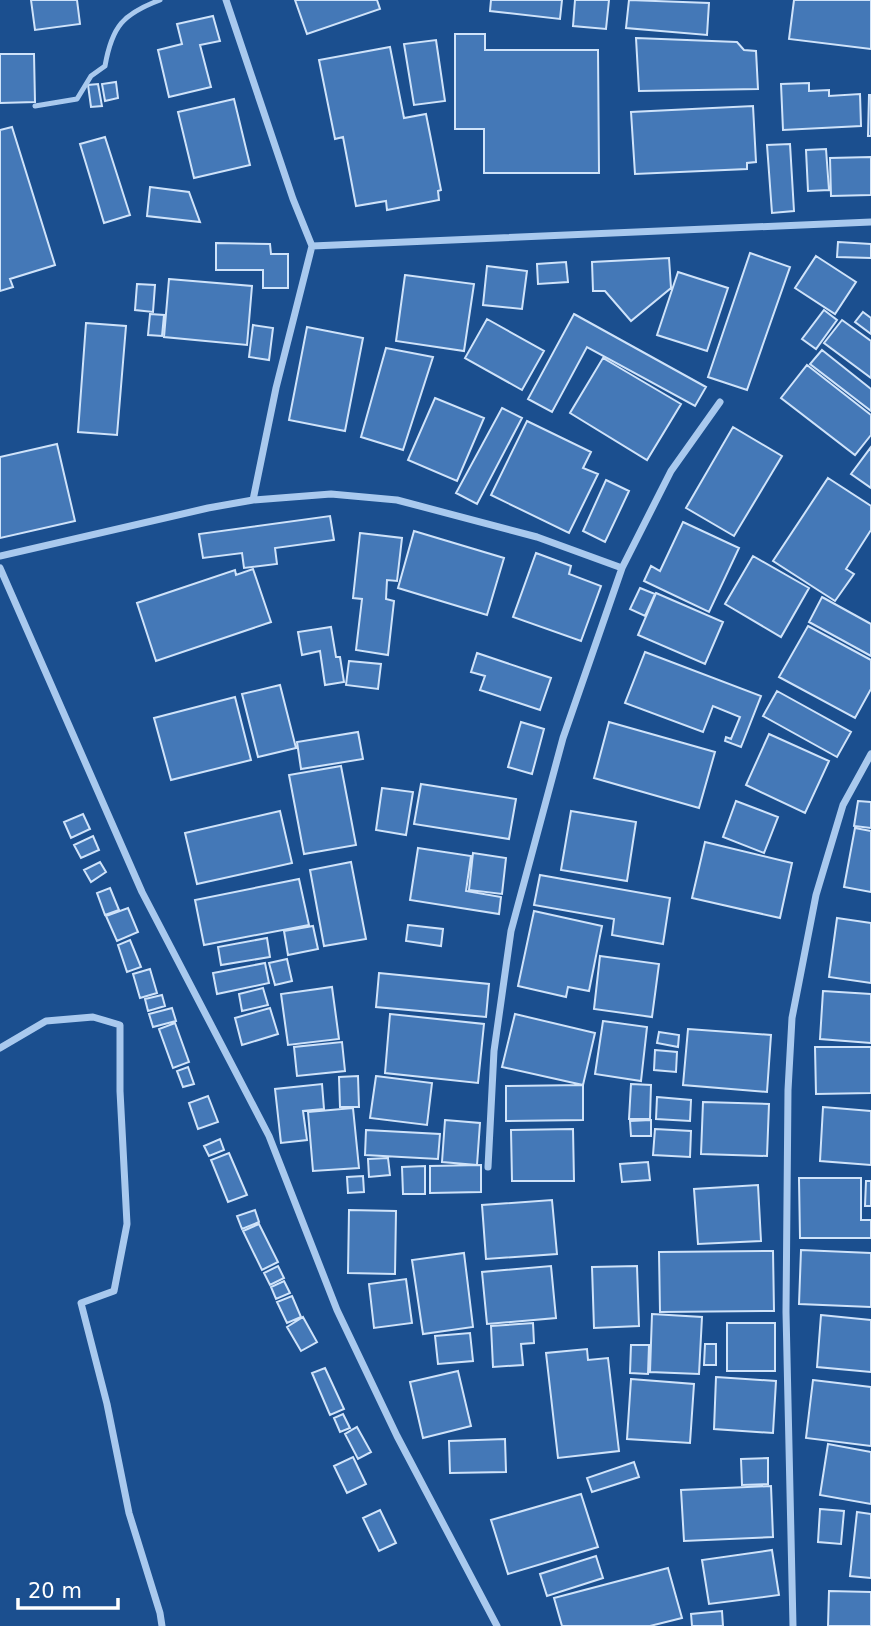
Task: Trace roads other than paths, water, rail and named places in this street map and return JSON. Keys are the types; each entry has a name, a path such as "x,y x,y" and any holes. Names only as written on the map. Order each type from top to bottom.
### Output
{"street":[{"path":"226,0 293,199 312,246 276,388 253,500"},
{"path":"312,246 871,222"},
{"path":"488,1167 494,1051 511,931 563,738 622,568 671,471 720,402"},
{"path":"0,556 253,500 331,494 397,500 537,537 622,568"},
{"path":"0,568 142,892 269,1136 337,1310 397,1436 497,1626"},
{"path":"793,1626 786,1312 788,1090 792,1018 816,895 839,818 843,805 871,754"},
{"path":"0,1048 46,1021 93,1017 120,1025 120,1091 127,1224 114,1291 81,1303 107,1404 129,1513 162,1626"}],"lane":[{"path":"35,106 77,99 91,76 104,66 108,45 125,17 160,0"}]}
